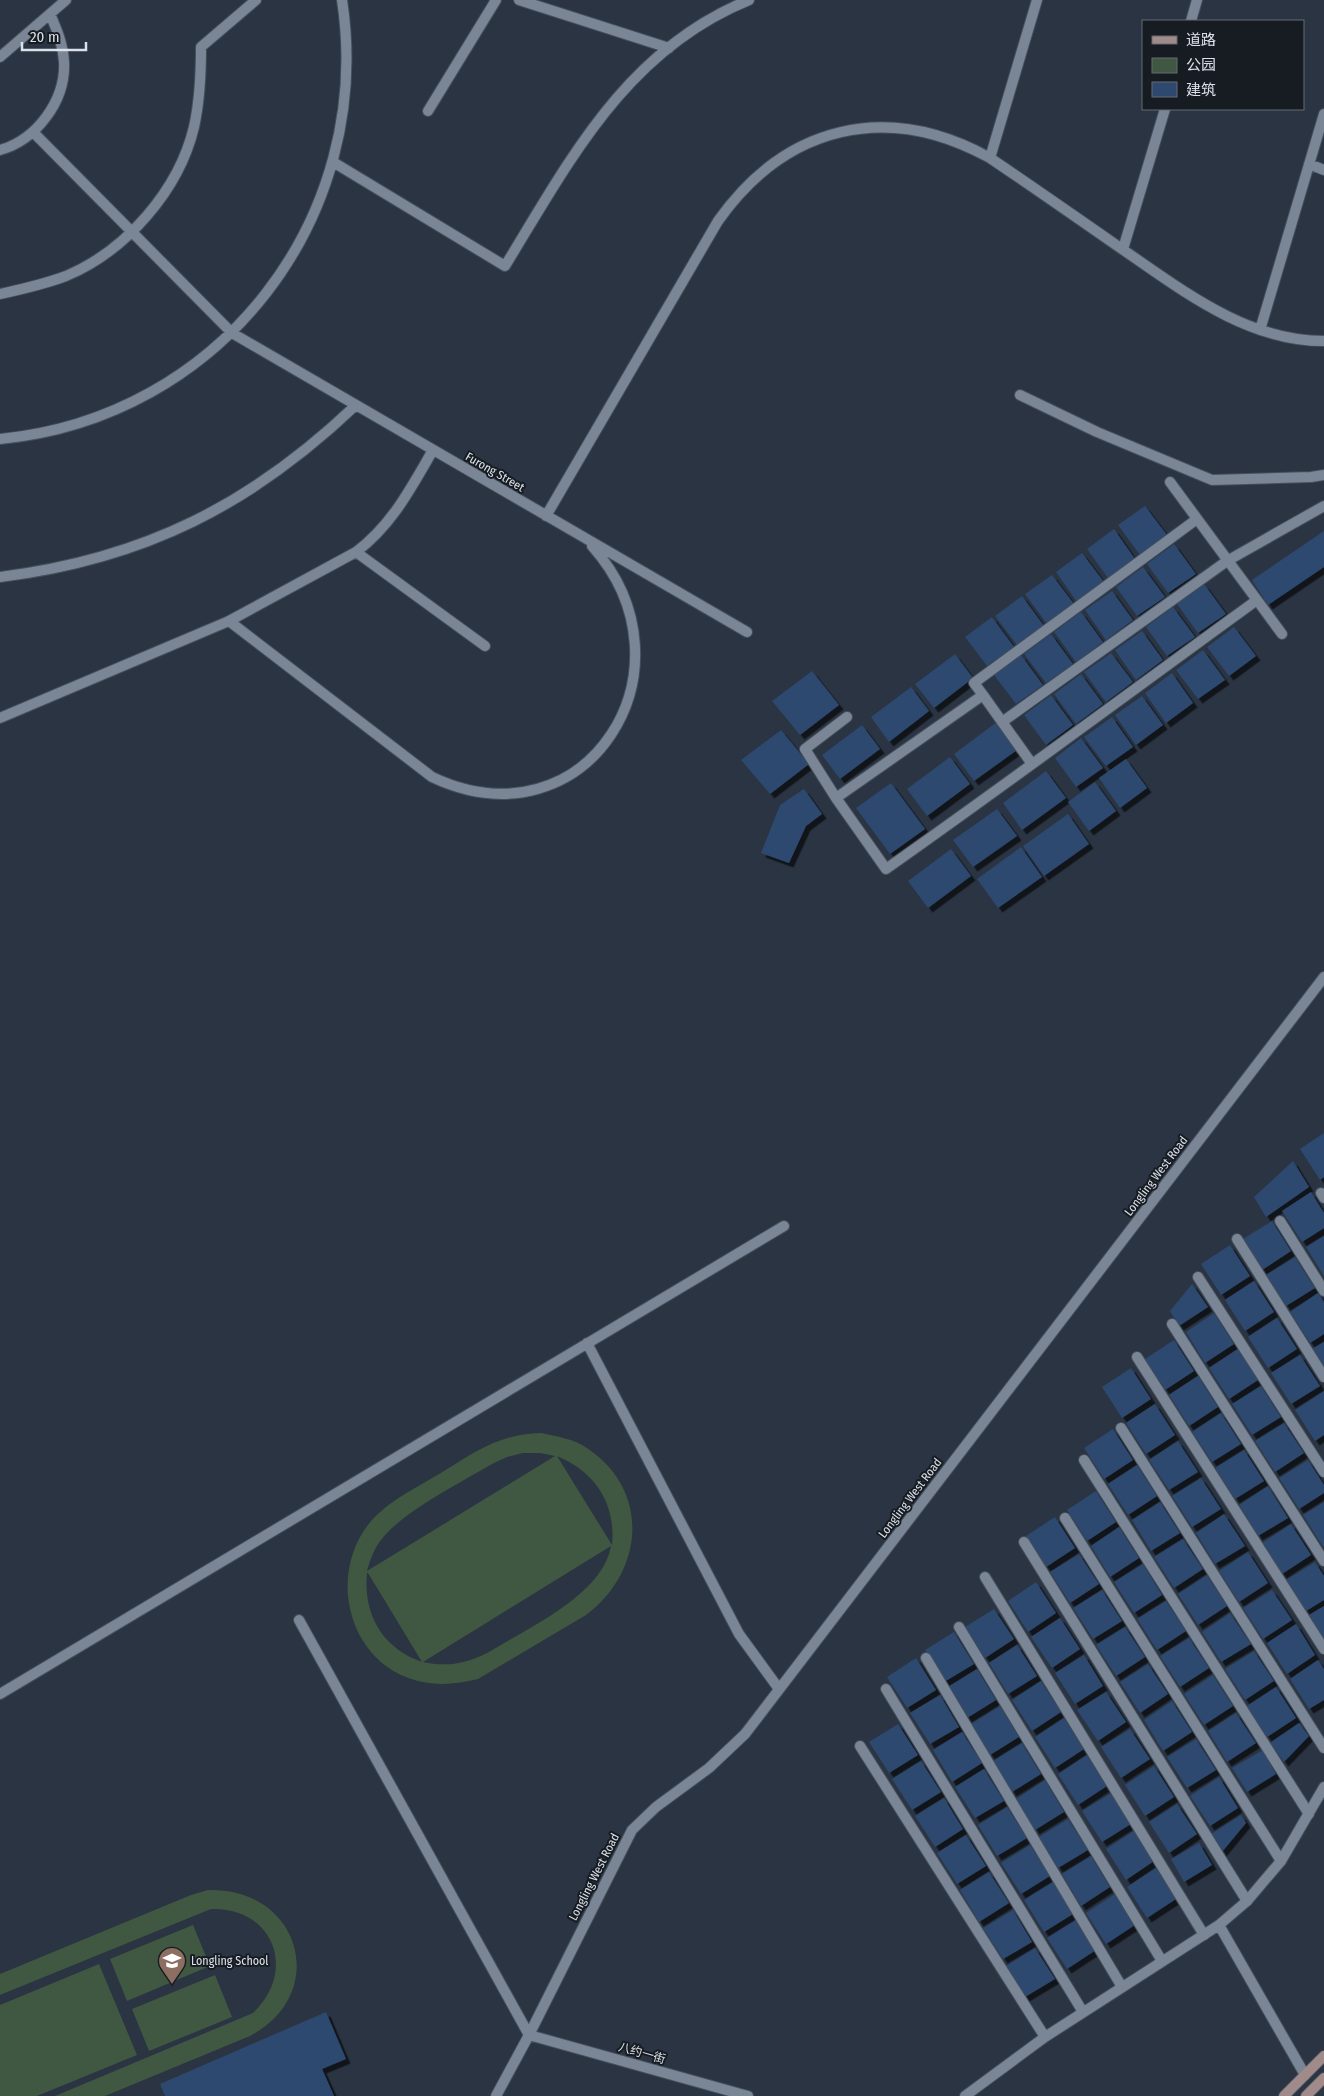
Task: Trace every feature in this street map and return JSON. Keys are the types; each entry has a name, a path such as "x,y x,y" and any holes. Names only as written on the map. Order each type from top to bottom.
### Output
{"main road":[{"path":"1284,2096 1324,2056"},
{"path":"1306,2096 1324,2078"}],"street":[{"path":"0,57 66,0"},
{"path":"0,294 31,288 68,275 101,256 131,232 158,201 179,166 194,128 201,88 201,47 256,0"},
{"path":"0,439 55,430 119,408 178,376 232,333 275,282 294,254 310,224 333,162 341,130 347,66 342,0"},
{"path":"428,111 496,0"},
{"path":"519,0 668,48"},
{"path":"333,162 505,266 583,139 628,84 668,48 712,18 749,0"},
{"path":"990,158 1037,0"},
{"path":"1191,20 1197,0"},
{"path":"0,150 10,147 33,132 50,113 60,89 64,63 61,38 50,14"},
{"path":"1123,249 1165,110"},
{"path":"1260,330 1324,114"},
{"path":"546,516 718,221 737,195 766,168 786,154 829,135 877,128 924,131 969,146 990,158 1211,309 1260,330 1312,341 1324,341"},
{"name":"Furong Street","path":"33,132 232,333 747,632"},
{"path":"1309,164 1324,170"},
{"path":"1020,395 1097,432 1212,480 1324,475"},
{"path":"0,577 57,568 105,556 152,540 189,524 226,505 274,474 326,433 356,405"},
{"path":"0,718 229,621 356,552 370,542 394,515 434,450"},
{"path":"1170,482 1282,634"},
{"path":"1002,722 1227,561 1324,506"},
{"path":"1032,764 974,683 1197,519"},
{"path":"229,621 432,778 450,786 489,794 529,791 566,776 598,752 621,719 634,682 635,642 624,596 605,562 585,538"},
{"path":"356,552 485,646"},
{"path":"847,717 805,749 836,798 886,869 1257,600"},
{"path":"836,798 983,695"},
{"name":"Longling West Road","path":"496,2096 529,2035 632,1830 656,1807 709,1768 745,1734 1324,977"},
{"path":"1280,1221 1324,1291"},
{"path":"0,1694 784,1226"},
{"path":"1237,1240 1324,1377"},
{"path":"1198,1277 1324,1472"},
{"path":"1172,1324 1324,1561"},
{"path":"587,1343 739,1634 779,1689"},
{"path":"1137,1357 1324,1649"},
{"path":"1121,1428 1324,1748"},
{"path":"1084,1460 1308,1814"},
{"path":"1065,1518 1281,1861"},
{"path":"1024,1542 1247,1901"},
{"path":"985,1577 1204,1935"},
{"path":"299,1620 529,2035"},
{"path":"960,1628 1162,1961"},
{"path":"926,1658 1122,1987"},
{"path":"886,1689 1083,2012"},
{"path":"860,1746 1045,2037"},
{"path":"965,2096 1045,2037 1204,1935 1247,1901 1281,1861 1324,1787"},
{"path":"1218,1925 1305,2075"},
{"name":"八约一街","path":"529,2035 748,2096"}],"green space":[{"path":"541,1433 567,1439 582,1445 604,1462 620,1483 629,1505 632,1528 629,1552 620,1575 606,1596 586,1615 478,1679 456,1683 433,1684 418,1681 396,1672 377,1659 363,1641 353,1621 348,1599 348,1576 353,1553 363,1532 389,1504 411,1490 490,1445 514,1436","holes":["523,1453 540,1453 555,1456 367,1571 372,1555 390,1529 448,1489 507,1457","557,1456 582,1471 600,1491 610,1516 612,1545","611,1546 605,1564 594,1580 579,1595 541,1622 471,1660 455,1664 423,1662","368,1573 422,1662 396,1648 378,1628 368,1602"]},
{"path":"208,1890 240,1894 265,1906 283,1924 294,1946 297,1970 291,1995 275,2017 250,2036 105,2096 55,2096 253,2013 267,1996 274,1978 276,1961 272,1944 263,1930 250,1918 232,1911 211,1909 0,1995 0,1974 191,1895"},
{"path":"193,1925 210,1966 127,2001 110,1959"},
{"path":"99,1964 137,2055 37,2096 0,2096 0,2005"},
{"path":"215,1975 232,2017 149,2051 132,2009"}],"building":[{"path":"1145,506 1167,535 1140,555 1118,525"},
{"path":"1114,529 1135,559 1108,578 1087,549"},
{"path":"1324,531 1324,567 1268,605 1252,580"},
{"path":"1174,544 1196,574 1168,593 1147,564"},
{"path":"1082,553 1104,582 1077,602 1056,572"},
{"path":"1143,567 1165,597 1137,616 1116,587"},
{"path":"1052,575 1074,604 1047,624 1025,594"},
{"path":"1204,584 1226,614 1198,633 1177,604"},
{"path":"1112,591 1133,620 1106,640 1085,610"},
{"path":"1022,596 1044,626 1017,645 995,616"},
{"path":"1173,607 1195,637 1167,656 1146,627"},
{"path":"1081,612 1103,642 1076,662 1054,632"},
{"path":"992,617 1014,647 987,666 965,637"},
{"path":"1234,627 1256,656 1229,676 1207,647"},
{"path":"1142,631 1163,660 1136,680 1115,650"},
{"path":"1051,634 1073,664 1046,683 1024,654"},
{"path":"1203,650 1225,680 1198,699 1176,670"},
{"path":"1111,653 1133,682 1106,702 1084,672"},
{"path":"955,654 973,678 934,708 915,684"},
{"path":"1021,655 1043,685 1016,704 994,675"},
{"path":"812,671 839,705 800,735 772,701"},
{"path":"1172,673 1193,703 1166,723 1145,693"},
{"path":"1081,674 1103,704 1076,724 1054,694"},
{"path":"911,687 929,711 889,742 871,717"},
{"path":"1051,695 1073,725 1046,745 1024,715"},
{"path":"1142,696 1163,725 1136,745 1115,715"},
{"path":"1112,717 1133,747 1106,766 1084,737"},
{"path":"997,722 1017,750 974,781 954,754"},
{"path":"862,725 880,749 840,779 822,755"},
{"path":"781,730 809,764 770,794 741,760"},
{"path":"1081,738 1103,768 1076,787 1055,758"},
{"path":"950,757 970,784 927,816 907,789"},
{"path":"1126,759 1147,788 1120,808 1099,778"},
{"path":"1046,771 1066,798 1022,830 1003,803"},
{"path":"1095,782 1116,811 1089,831 1068,802"},
{"path":"891,783 925,829 890,854 856,808"},
{"path":"804,789 822,814 806,826 789,863 761,853 780,805"},
{"path":"997,809 1017,836 973,867 953,840"},
{"path":"1068,814 1089,844 1044,876 1023,846"},
{"path":"1021,847 1042,877 998,908 977,879"},
{"path":"951,849 971,876 928,908 908,881"},
{"path":"1324,1133 1324,1177 1320,1180 1300,1149"},
{"path":"1293,1161 1309,1187 1266,1217 1254,1197"},
{"path":"1311,1192 1324,1213 1324,1228 1302,1242 1282,1211"},
{"path":"1272,1221 1291,1251 1262,1270 1243,1239"},
{"path":"1324,1236 1324,1276 1306,1247"},
{"path":"1230,1245 1250,1276 1221,1295 1201,1264"},
{"path":"1295,1257 1315,1288 1286,1306 1266,1275"},
{"path":"1254,1281 1274,1312 1245,1331 1225,1300"},
{"path":"1192,1284 1208,1307 1179,1326 1170,1311"},
{"path":"1318,1293 1324,1302 1324,1334 1310,1343 1290,1312"},
{"path":"1214,1313 1234,1344 1205,1363 1186,1332"},
{"path":"1277,1318 1297,1349 1268,1368 1248,1337"},
{"path":"1174,1340 1194,1371 1165,1390 1145,1359"},
{"path":"1324,1342 1324,1367 1312,1349"},
{"path":"1238,1349 1258,1380 1229,1399 1209,1368"},
{"path":"1300,1355 1320,1386 1291,1404 1271,1373"},
{"path":"1131,1368 1151,1399 1122,1418 1102,1387"},
{"path":"1198,1376 1218,1407 1189,1426 1169,1395"},
{"path":"1261,1386 1281,1417 1252,1435 1232,1404"},
{"path":"1324,1391 1324,1435 1315,1441 1295,1410"},
{"path":"1155,1404 1175,1435 1146,1454 1126,1423"},
{"path":"1221,1413 1241,1444 1212,1462 1192,1432"},
{"path":"1284,1423 1304,1453 1275,1472 1255,1441"},
{"path":"1113,1429 1133,1460 1104,1479 1084,1448"},
{"path":"1178,1441 1198,1472 1169,1490 1149,1460"},
{"path":"1244,1450 1264,1481 1235,1499 1215,1468"},
{"path":"1308,1460 1324,1485 1324,1493 1299,1509 1279,1478"},
{"path":"1137,1465 1157,1496 1128,1515 1108,1484"},
{"path":"1201,1478 1221,1509 1192,1527 1172,1496"},
{"path":"1268,1486 1288,1518 1258,1536 1239,1505"},
{"path":"1096,1491 1116,1522 1087,1541 1067,1510"},
{"path":"1160,1502 1180,1533 1151,1551 1132,1520"},
{"path":"1324,1502 1324,1546 1323,1547 1303,1515"},
{"path":"1224,1514 1245,1546 1215,1564 1196,1533"},
{"path":"1055,1517 1075,1548 1046,1567 1026,1536"},
{"path":"1291,1524 1311,1555 1282,1574 1262,1543"},
{"path":"1119,1527 1139,1558 1110,1577 1091,1546"},
{"path":"1183,1539 1203,1569 1174,1588 1154,1557"},
{"path":"1248,1552 1268,1583 1239,1602 1219,1571"},
{"path":"1079,1554 1099,1584 1070,1603 1050,1572"},
{"path":"1315,1562 1324,1576 1324,1600 1306,1611 1286,1580"},
{"path":"1143,1564 1162,1595 1134,1613 1114,1582"},
{"path":"1207,1575 1227,1606 1198,1625 1178,1594"},
{"path":"1036,1582 1056,1613 1028,1632 1008,1601"},
{"path":"1102,1590 1122,1621 1093,1639 1073,1608"},
{"path":"1272,1590 1292,1620 1263,1639 1243,1608"},
{"path":"1166,1601 1186,1631 1157,1650 1137,1619"},
{"path":"1324,1606 1324,1639 1309,1615"},
{"path":"994,1609 1014,1639 985,1658 965,1627"},
{"path":"1230,1613 1251,1644 1221,1662 1202,1632"},
{"path":"1060,1618 1080,1649 1052,1668 1031,1637"},
{"path":"1296,1624 1315,1655 1287,1674 1267,1643"},
{"path":"1125,1627 1145,1657 1116,1676 1096,1645"},
{"path":"954,1632 974,1664 944,1682 925,1650"},
{"path":"1189,1638 1209,1668 1180,1687 1160,1656"},
{"path":"1017,1645 1037,1676 1008,1694 989,1663"},
{"path":"1254,1651 1274,1681 1245,1700 1225,1669"},
{"path":"1084,1655 1103,1686 1075,1704 1055,1673"},
{"path":"916,1658 936,1690 907,1708 887,1677"},
{"path":"1318,1660 1324,1669 1324,1700 1309,1709 1290,1679"},
{"path":"1148,1664 1168,1694 1140,1713 1120,1682"},
{"path":"977,1669 996,1700 967,1718 948,1687"},
{"path":"1213,1675 1233,1706 1204,1725 1184,1694"},
{"path":"1041,1681 1061,1712 1032,1731 1012,1700"},
{"path":"1276,1687 1296,1718 1267,1737 1247,1706"},
{"path":"1106,1692 1126,1722 1098,1741 1077,1710"},
{"path":"940,1695 959,1727 930,1744 910,1713"},
{"path":"1172,1701 1192,1732 1163,1751 1144,1720"},
{"path":"1000,1706 1019,1737 990,1755 971,1724"},
{"path":"1236,1713 1256,1743 1227,1762 1208,1731"},
{"path":"1064,1718 1084,1749 1055,1768 1035,1737"},
{"path":"1299,1723 1309,1736 1284,1762 1270,1743"},
{"path":"898,1724 918,1755 889,1773 869,1742"},
{"path":"1130,1729 1150,1759 1121,1778 1101,1747"},
{"path":"962,1732 982,1763 952,1782 933,1750"},
{"path":"1196,1739 1216,1770 1187,1788 1167,1757"},
{"path":"1022,1743 1041,1774 1012,1792 993,1761"},
{"path":"1263,1750 1276,1774 1247,1792 1232,1768"},
{"path":"1087,1755 1107,1786 1078,1805 1058,1774"},
{"path":"921,1761 941,1792 912,1810 892,1779"},
{"path":"1154,1766 1174,1797 1145,1816 1125,1785"},
{"path":"984,1769 1004,1801 975,1818 955,1787"},
{"path":"1219,1777 1238,1808 1210,1826 1190,1796"},
{"path":"1045,1780 1064,1812 1035,1830 1016,1799"},
{"path":"1111,1793 1131,1824 1102,1842 1082,1811"},
{"path":"944,1798 963,1829 935,1847 915,1816"},
{"path":"1177,1804 1197,1834 1169,1853 1149,1822"},
{"path":"1007,1807 1027,1838 997,1856 978,1825"},
{"path":"1241,1815 1246,1823 1222,1852 1211,1834"},
{"path":"1068,1819 1088,1850 1058,1868 1039,1837"},
{"path":"1135,1830 1154,1861 1126,1880 1106,1849"},
{"path":"966,1835 986,1866 957,1884 937,1853"},
{"path":"1199,1843 1212,1865 1184,1882 1171,1859"},
{"path":"1030,1845 1050,1876 1021,1894 1001,1863"},
{"path":"1091,1856 1110,1887 1081,1906 1062,1874"},
{"path":"1156,1868 1176,1899 1147,1918 1127,1887"},
{"path":"989,1872 1009,1903 979,1922 960,1890"},
{"path":"1053,1882 1073,1914 1044,1932 1024,1900"},
{"path":"1115,1894 1135,1925 1106,1944 1086,1913"},
{"path":"1013,1910 1032,1942 1003,1959 983,1928"},
{"path":"1076,1920 1096,1950 1067,1969 1047,1938"},
{"path":"1035,1948 1055,1979 1025,1997 1006,1966"},
{"path":"326,2012 346,2059 322,2069 334,2096 165,2096 160,2084"}],"place":[{"name":"Longling School","path":"172,1985"}]}
